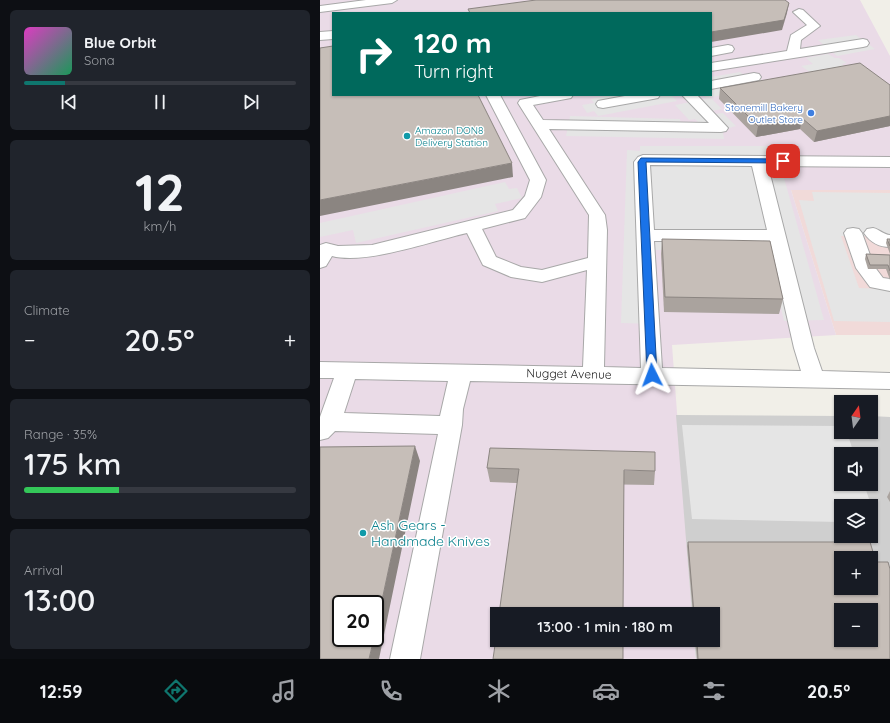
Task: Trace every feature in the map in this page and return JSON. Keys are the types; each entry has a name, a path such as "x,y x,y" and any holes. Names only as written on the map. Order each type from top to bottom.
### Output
{"street":[{"path":"320,10 392,0"},
{"path":"793,53 795,38 814,26 799,12"},
{"path":"320,36 332,35"},
{"path":"712,67 863,43"},
{"path":"712,52 728,49"},
{"path":"712,85 754,77"},
{"path":"322,253 372,251 519,214 533,197 538,180 494,96"},
{"path":"555,96 544,97 525,103 596,216 598,230 593,375"},
{"path":"604,104 648,96"},
{"path":"538,124 721,128 690,96"},
{"path":"652,375 641,164 644,160 890,162"},
{"path":"759,160 804,348 814,379"},
{"path":"472,226 490,261 518,273 542,276 597,261"},
{"path":"852,233 865,268 877,283 890,285"},
{"path":"873,233 883,241 890,241"},
{"path":"645,235 777,236"},
{"name":"Nugget Avenue","path":"320,370 652,375 890,381"},
{"path":"347,370 325,427 451,425"},
{"path":"405,659 451,425 452,409 461,373"}],"shaded area":[{"path":"320,0 860,0 890,56 890,190 791,190 836,335 672,345 691,607 490,607 490,647 695,647 696,659 320,659"},
{"path":"856,35 875,49 837,56 818,40"},
{"path":"828,54 847,63 842,64 847,68 814,75 801,66 813,64 806,58"},
{"path":"740,72 747,77 757,75 764,82 758,88 707,98 705,96 712,96 712,77"},
{"path":"605,96 672,96 677,101 598,116 594,111 587,113 582,105 594,103 591,99"},
{"path":"711,98 722,109 712,111 715,114 723,113 736,126 729,128 721,120 701,125 695,119 689,120 675,105"},
{"path":"570,116 680,119 681,125 722,126 724,139 566,136"},
{"path":"640,146 775,146 824,320 784,321 767,250 655,250 656,324 621,323 627,150 640,151"},
{"path":"505,182 509,189 517,188 522,198 495,204 498,211 356,243 353,230 320,237 320,223"},
{"path":"791,190 890,190 890,335 836,335"},
{"path":"812,192 890,193 890,236 841,236 859,288 890,289 890,322 834,321 799,200 814,201"},
{"path":"676,415 834,416 834,439 878,439 878,416 890,417 890,659 696,659 695,647 720,647 720,607 691,607"},
{"path":"682,425 834,426 834,439 849,439 852,447 834,447 834,491 866,491 869,499 834,499 834,522 692,519"}],"building":[{"path":"536,0 785,0 789,3 784,20 712,32 712,12 470,12 468,9"},
{"name":"Amazon DON8 Delivery Station","path":"332,46 332,96 478,96 512,163 320,200 320,48"},
{"name":"Stonemill Bakery Outlet Store","path":"860,63 890,85 890,116 817,131 802,118 758,126 720,88"},
{"path":"662,239 770,241 783,299 665,297"},
{"path":"887,239 890,239 890,246"},
{"path":"866,254 890,255 890,271 888,265 870,265"},
{"name":"Ash Gears - Handmade Knives","path":"415,446 383,595 332,595 332,647 372,647 369,659 320,659 320,447"},
{"path":"490,448 655,452 655,471 624,470 623,607 500,607 519,469 487,468"},
{"path":"688,542 870,543 873,551 834,551 834,595 878,595 878,562 888,562 890,569 890,659 698,659 697,647 720,647 720,607 693,607"},
{"path":"495,647 623,647 623,659 493,659"}],"place":[{"name":"Stonemill Bakery Outlet Store","path":"811,113"},
{"name":"Amazon DON8 Delivery Station","path":"407,136"},
{"name":"Ash Gears - Handmade Knives","path":"363,533"}],"route":[{"path":"652,375 642,190 642,162 644,160 783,161"}]}
